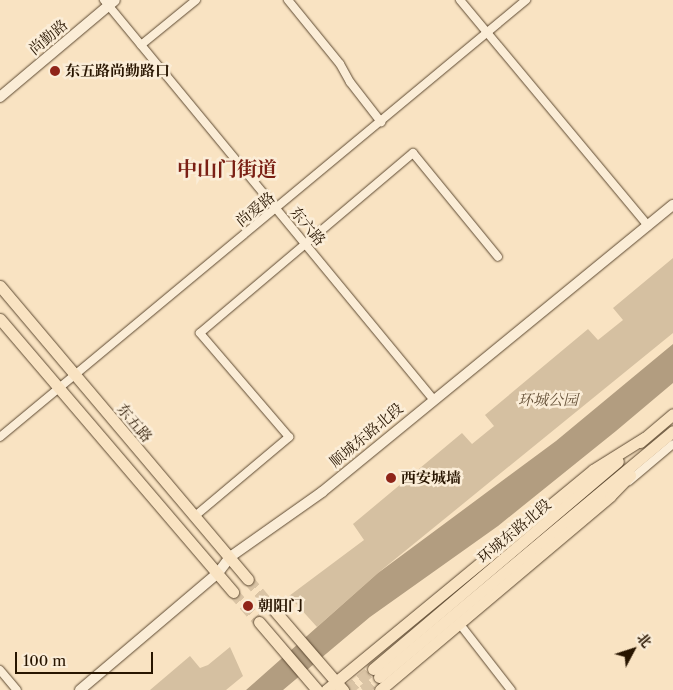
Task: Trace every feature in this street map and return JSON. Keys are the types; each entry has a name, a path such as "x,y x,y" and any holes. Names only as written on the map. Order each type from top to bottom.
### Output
{"main road":[{"name":"东五路","path":"0,286 248,579"},
{"path":"0,319 233,592"},
{"name":"环城东路北段","path":"673,414 376,673 673,431"},
{"path":"326,690 339,686 593,470 644,438"},
{"path":"380,690 610,496 654,447"},
{"path":"274,610 339,686"},
{"path":"259,622 313,686"}],"street":[{"path":"141,45 196,0"},
{"path":"288,0 340,64 350,82 381,122"},
{"path":"460,0 648,226"},
{"name":"尚爱路","path":"0,436 276,210 526,0"},
{"name":"东六路","path":"109,2 141,45 276,210 434,399"},
{"name":"尚勤路","path":"0,97 109,2"},
{"path":"195,516 289,437 200,333 304,243 413,153 498,257"},
{"name":"顺城东路北段","path":"80,690 218,573 230,557 322,492 673,205"},
{"path":"610,496 673,444"},
{"path":"460,623 511,690"},
{"path":"0,670 17,690"}],"green space":[{"name":"环城公园","path":"673,258 673,333 378,573 317,627 289,596 364,540 353,524 462,433 472,444 494,426 485,415 588,329 598,340 623,320 613,308"},
{"path":"230,647 243,676 226,690 150,690 190,656 200,668 208,665"}],"shaded area":[{"path":"673,344 673,383 616,431 498,526 370,617 283,690 246,690 378,573 556,441"}],"tunnel":[{"path":"248,579 274,610"},
{"path":"233,592 259,622"},
{"path":"347,690 373,669"},
{"path":"363,690 379,677"}],"place":[{"name":"东五路尚勤路口","path":"55,71"},
{"name":"西安城墙","path":"391,478"},
{"name":"朝阳门","path":"248,606"}],"district":[{"name":"中山门街道","path":"227,169"}]}
